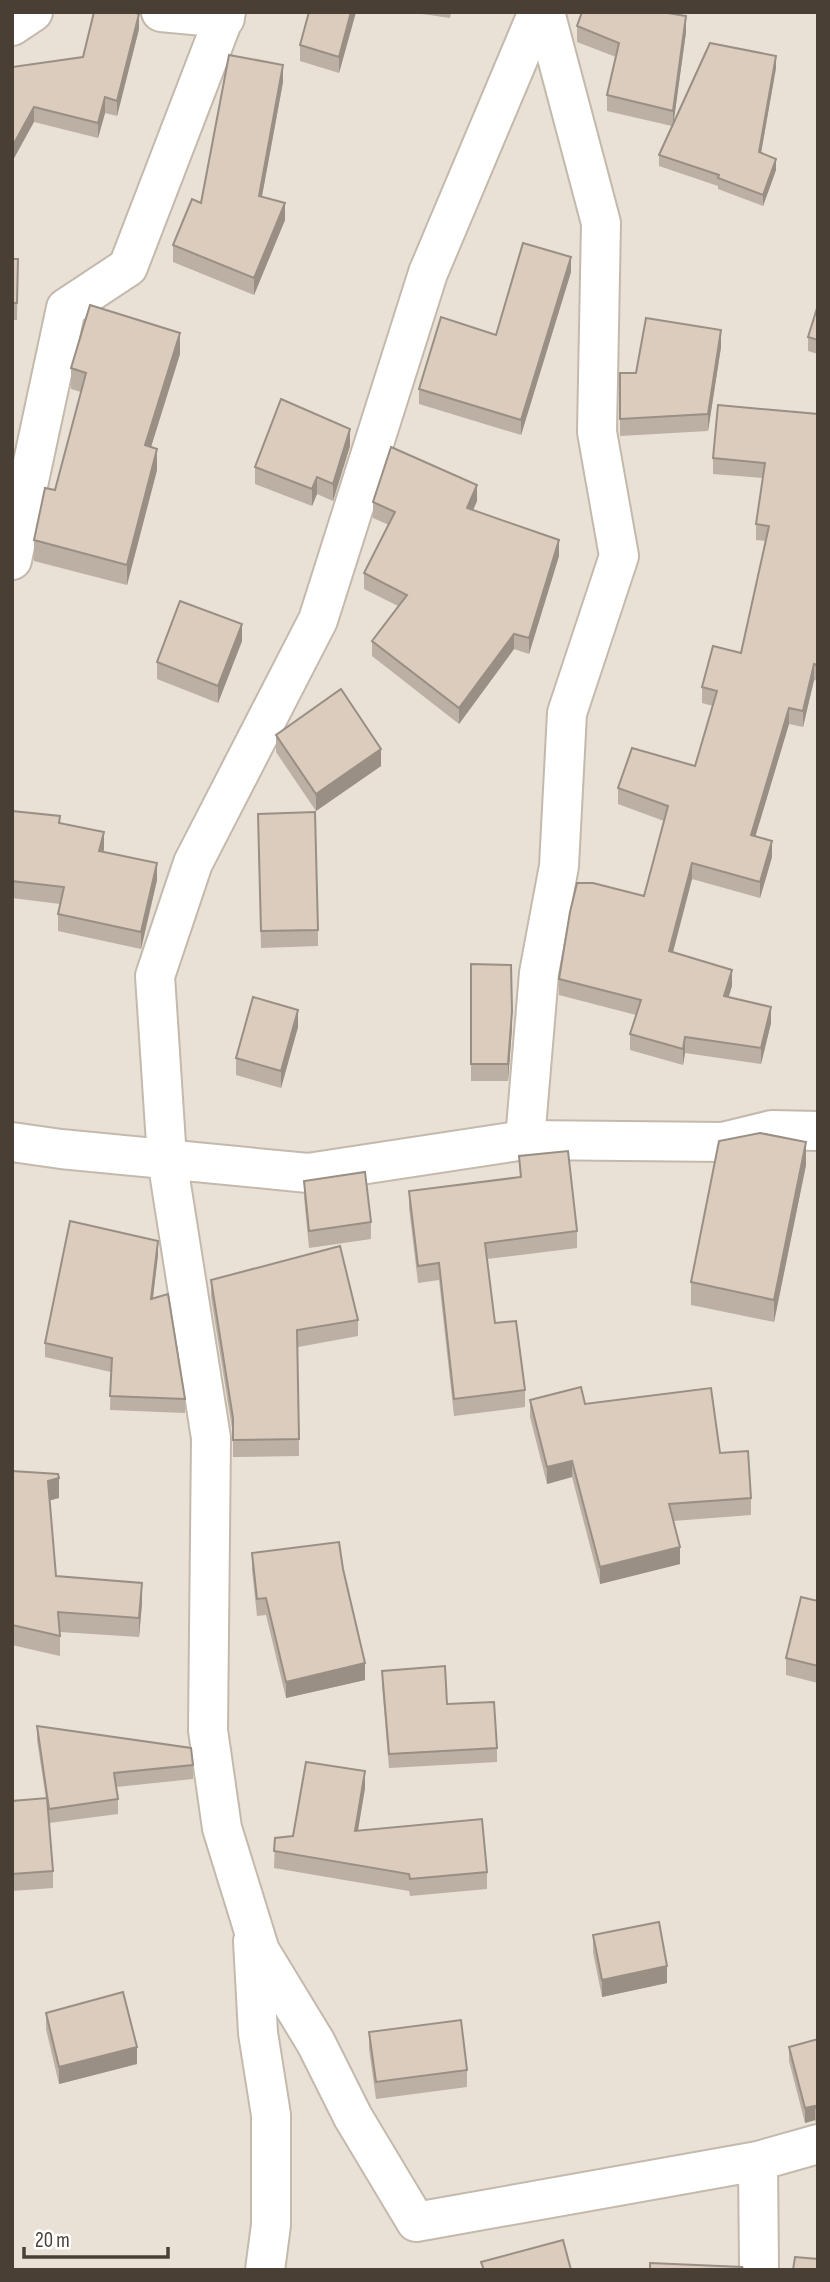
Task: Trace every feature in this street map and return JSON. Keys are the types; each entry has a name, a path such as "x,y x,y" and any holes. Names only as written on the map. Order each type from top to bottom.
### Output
{"street":[{"path":"12,26 33,12"},
{"path":"12,560 66,308 128,267 225,15 161,12"},
{"path":"538,12 428,273 318,620 193,863 155,976 167,1159 211,1438 208,1730 222,1828 260,1951 316,2043 353,2117 416,2222 758,2161 818,2144"},
{"path":"525,1140 539,973 559,866 567,713 620,556 597,432 601,223 545,12"},
{"path":"12,1142 308,1173 525,1140 723,1142 772,1130 818,1132"},
{"path":"252,1926 257,2021 271,2115 271,2225 265,2270"},
{"path":"758,2161 759,2270"}],"shaded area":[{"path":"12,12 818,12 818,2270 12,2270"}],"building":[{"path":"94,12 139,14 117,101 105,97 98,123 34,107 12,147 12,67 83,57"},
{"path":"309,12 351,12 339,57 300,45"},
{"path":"582,12 662,12 686,16 673,111 607,95 619,43 577,26"},
{"path":"710,43 776,56 759,152 776,159 763,195 718,178 719,175 659,155"},
{"path":"229,55 283,65 259,196 285,203 254,278 173,245 192,199 201,203"},
{"path":"523,243 571,257 521,420 419,389 441,317 496,335"},
{"path":"12,259 18,259 17,303 12,303"},
{"path":"90,305 180,333 145,445 157,449 127,565 34,540 45,488 55,490 86,373 71,368"},
{"path":"818,305 818,340 808,337"},
{"path":"646,318 721,330 708,414 620,419 620,373 636,373"},
{"path":"281,399 350,429 333,484 317,477 312,489 255,467"},
{"path":"718,405 818,414 818,665 814,664 803,711 789,708 751,835 772,841 760,882 692,863 669,951 732,970 724,996 771,1007 761,1048 685,1037 683,1049 630,1034 641,1000 559,979 577,883 593,883 644,896 668,806 618,788 632,748 695,766 717,691 702,687 713,646 741,653 769,526 756,524 765,463 713,458"},
{"path":"391,447 477,485 467,508 559,540 529,638 514,634 459,708 372,641 407,595 364,573 395,512 373,502"},
{"path":"180,601 242,624 218,686 157,662"},
{"path":"341,689 381,749 316,794 276,735"},
{"path":"12,811 60,816 59,823 104,832 99,851 157,863 141,932 58,914 64,887 12,881"},
{"path":"315,812 318,930 261,931 258,814"},
{"path":"471,964 511,965 512,1011 508,1064 471,1064"},
{"path":"253,997 298,1010 281,1071 236,1058"},
{"path":"760,1133 806,1142 774,1300 691,1282 719,1141"},
{"path":"568,1151 577,1231 485,1243 495,1323 516,1321 525,1390 454,1399 439,1263 418,1266 409,1191 521,1177 519,1156"},
{"path":"365,1172 371,1222 309,1231 304,1181"},
{"path":"70,1221 158,1241 151,1299 168,1294 185,1399 110,1396 112,1358 45,1343"},
{"path":"340,1246 358,1320 297,1330 299,1439 233,1440 233,1418 211,1280"},
{"path":"581,1387 585,1404 711,1388 720,1453 748,1451 751,1498 669,1504 680,1547 600,1567 572,1461 547,1467 530,1400"},
{"path":"12,1471 58,1474 59,1478 48,1481 56,1576 142,1583 139,1618 58,1612 60,1636 12,1625"},
{"path":"339,1542 365,1663 286,1682 266,1598 257,1599 252,1553"},
{"path":"801,1597 818,1601 818,1666 786,1658"},
{"path":"445,1666 447,1704 494,1702 497,1748 389,1754 382,1671"},
{"path":"37,1726 191,1748 193,1765 114,1773 118,1799 49,1809"},
{"path":"306,1762 365,1771 355,1831 482,1819 487,1872 410,1879 409,1874 274,1851 275,1838 293,1836"},
{"path":"47,1798 53,1871 12,1874 12,1801"},
{"path":"659,1922 667,1966 602,1980 593,1935"},
{"path":"123,1992 137,2047 59,2067 46,2013"},
{"path":"461,2020 467,2070 376,2082 369,2032"},
{"path":"818,2039 818,2108 805,2108 789,2047"},
{"path":"563,2240 571,2270 484,2270 481,2262"},
{"path":"795,2257 818,2259 818,2270 793,2270"},
{"path":"650,2263 742,2267 744,2270 650,2270"}]}
